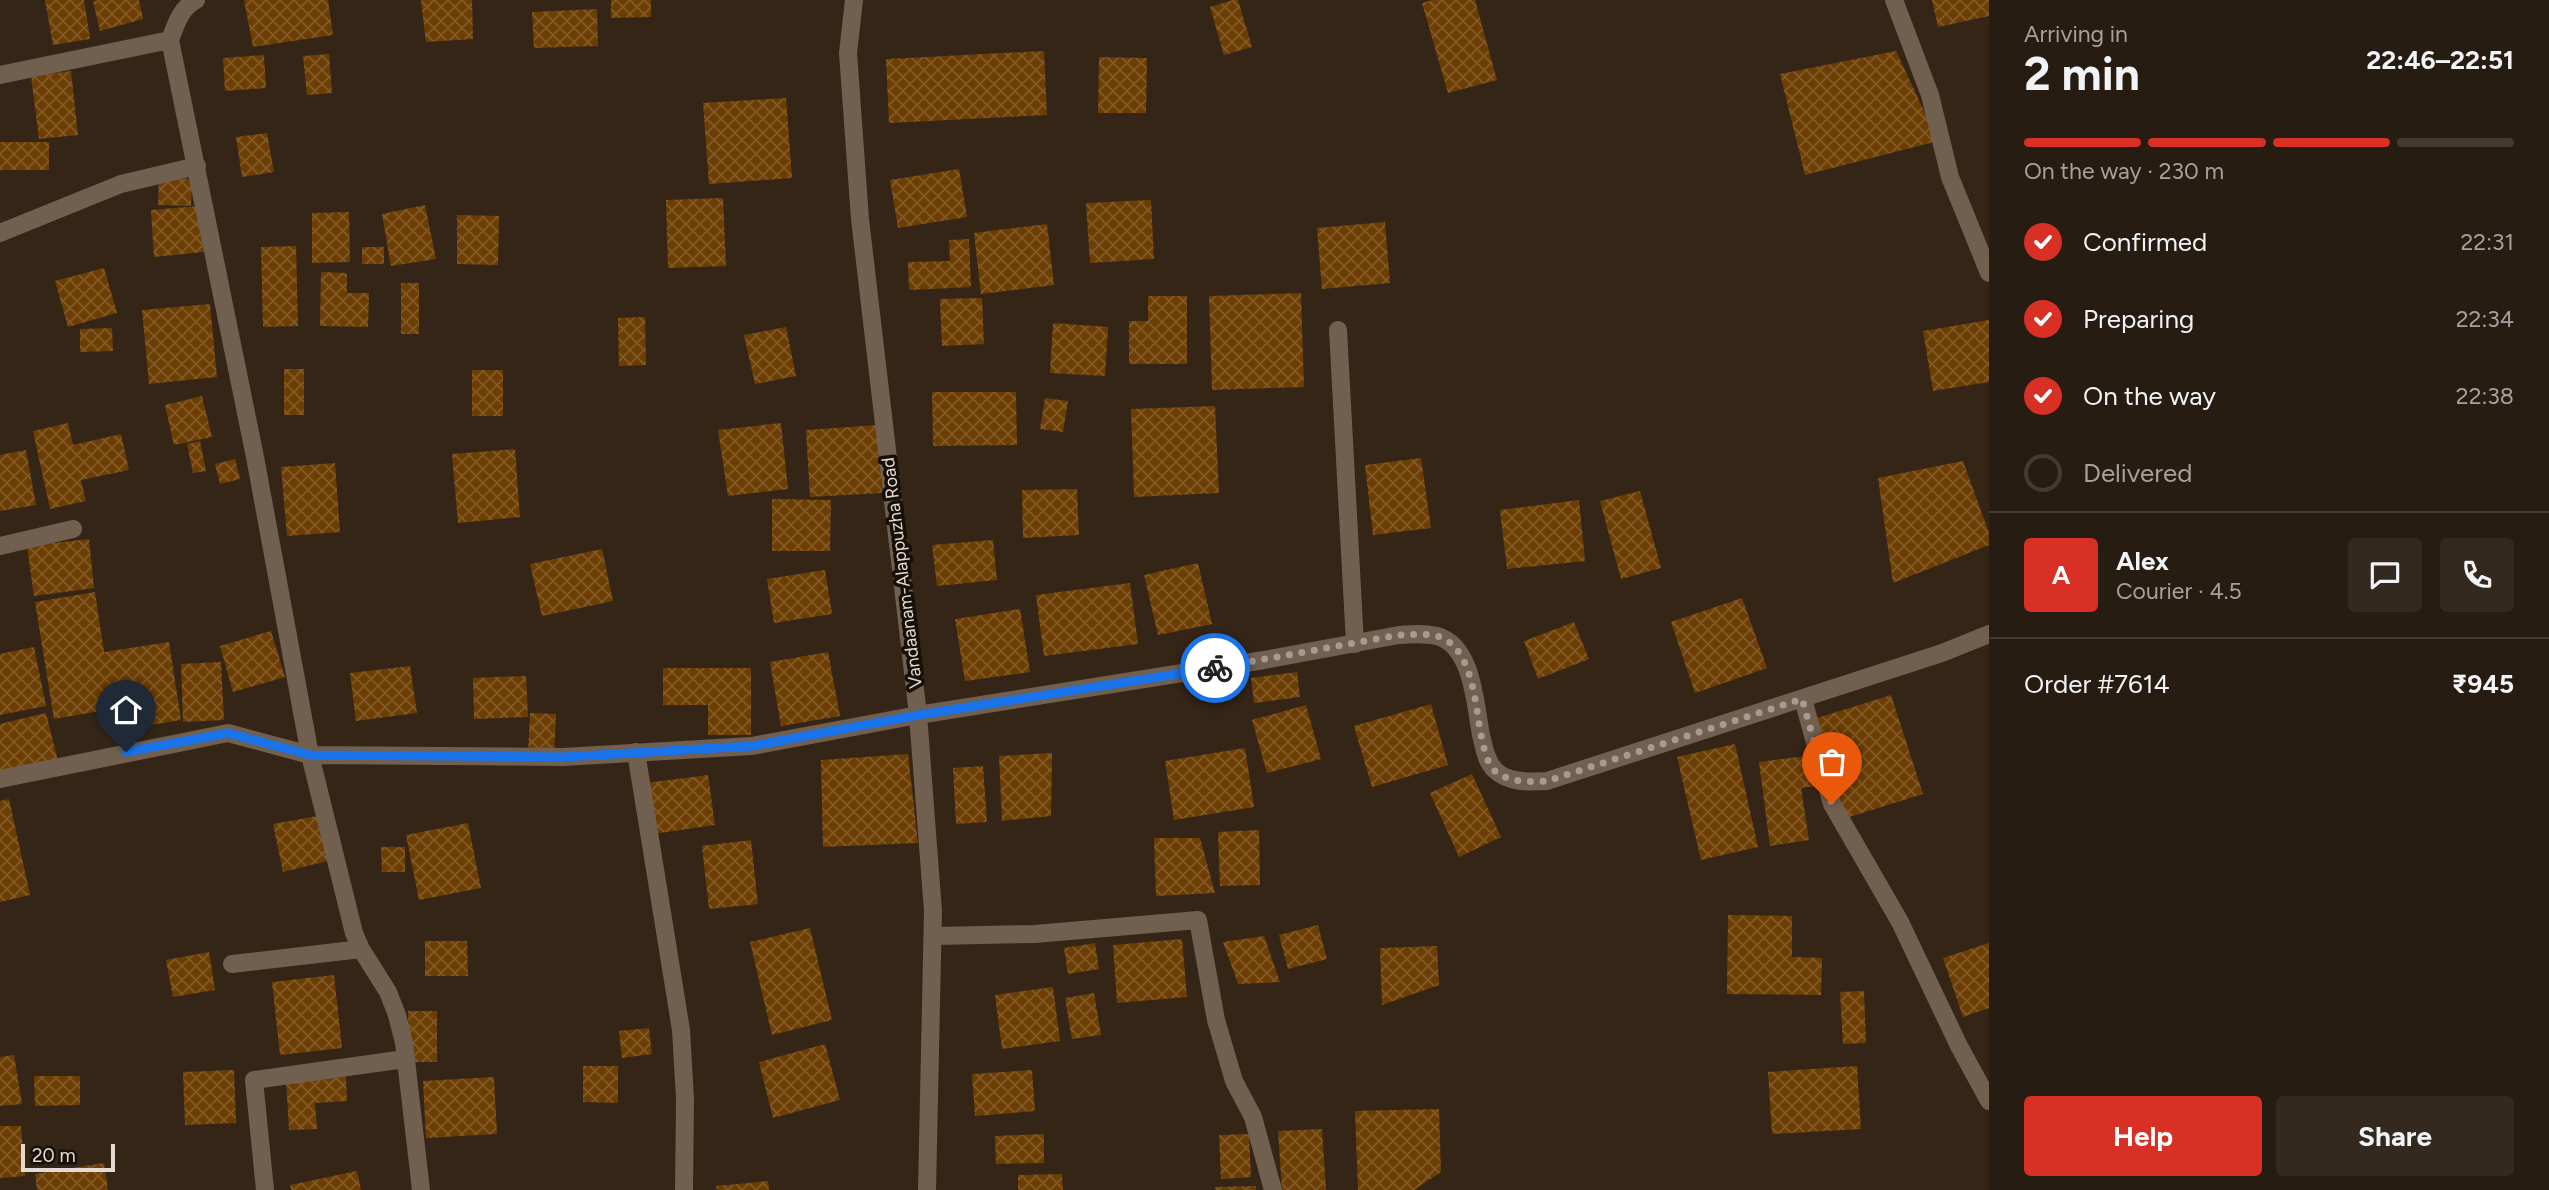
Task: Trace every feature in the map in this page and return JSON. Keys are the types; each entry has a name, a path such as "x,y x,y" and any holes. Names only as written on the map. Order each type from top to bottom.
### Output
{"street":[{"path":"196,0 188,4 178,16 170,40 255,457 310,755 354,933 388,992 397,1015 421,1190"},
{"name":"Vandaanam-Alappuzha Road","path":"854,0 848,53 860,219 918,715 933,911 927,1190"},
{"path":"1894,0 1930,95 1950,177 1989,272"},
{"path":"0,75 170,40"},
{"path":"0,233 121,184 197,166"},
{"path":"1338,330 1355,644"},
{"path":"0,545 73,529"},
{"path":"0,779 228,733 310,755 563,757 752,746 918,715 1399,635 1421,634 1439,636 1458,648 1466,664 1486,755 1494,770 1524,782 1547,781 1942,653 1989,634"},
{"path":"1802,699 1832,804 1900,922 1959,1046 1989,1101"},
{"path":"636,752 681,1030 685,1099 684,1190"},
{"path":"933,936 1035,934 1198,920 1216,1020 1234,1081 1253,1117 1273,1190"},
{"path":"232,964 361,949"},
{"path":"265,1190 254,1080 405,1059"}],"building":[{"path":"45,0 84,0 90,39 53,45"},
{"path":"139,0 143,19 100,31 93,1"},
{"path":"244,0 328,0 333,35 253,47"},
{"path":"421,0 472,0 473,39 426,42"},
{"path":"611,0 651,0 651,17 611,18"},
{"path":"1238,0 1252,47 1224,55 1210,7"},
{"path":"1432,0 1475,0 1497,80 1448,93 1422,3"},
{"path":"1932,0 1989,0 1989,16 1938,27"},
{"path":"597,9 598,46 534,48 532,12"},
{"path":"1044,51 1047,115 889,123 886,59"},
{"path":"1896,51 1938,141 1805,175 1780,74"},
{"path":"329,54 332,93 307,95 303,56"},
{"path":"264,55 266,88 225,91 223,58"},
{"path":"1099,57 1147,58 1146,113 1098,113"},
{"path":"71,71 78,135 39,139 31,76"},
{"path":"786,98 792,178 709,184 703,103"},
{"path":"267,133 274,172 242,177 236,137"},
{"path":"0,142 49,142 49,170 0,170"},
{"path":"959,169 967,217 898,228 890,180"},
{"path":"159,178 192,179 191,206 158,205"},
{"path":"723,198 726,266 668,268 666,200"},
{"path":"1151,200 1154,259 1090,263 1086,203"},
{"path":"425,205 436,259 391,266 382,214"},
{"path":"200,206 204,252 154,257 151,210"},
{"path":"349,212 350,262 312,263 312,213"},
{"path":"457,215 499,216 498,265 457,264"},
{"path":"1385,222 1390,283 1322,289 1317,228"},
{"path":"1047,224 1054,285 981,294 974,233"},
{"path":"969,239 971,287 909,290 908,262 950,261 949,240"},
{"path":"296,246 298,326 263,327 261,247"},
{"path":"362,247 384,247 384,264 362,264"},
{"path":"104,268 117,313 68,327 55,281"},
{"path":"321,272 347,273 347,293 369,293 368,327 320,326"},
{"path":"401,283 419,283 419,334 401,334"},
{"path":"1301,293 1304,387 1212,390 1209,296"},
{"path":"1148,296 1187,296 1187,364 1129,364 1129,321 1148,321"},
{"path":"982,298 984,344 942,346 940,299"},
{"path":"210,304 217,377 149,384 142,310"},
{"path":"645,317 646,365 619,366 618,318"},
{"path":"1989,320 1989,382 1933,391 1923,331"},
{"path":"1053,323 1108,327 1105,376 1050,373"},
{"path":"786,327 796,376 755,384 744,335"},
{"path":"112,328 113,351 80,352 80,329"},
{"path":"284,369 304,369 304,415 284,415"},
{"path":"472,370 503,370 503,416 472,416"},
{"path":"932,392 1016,392 1017,445 933,446"},
{"path":"202,396 212,437 174,445 165,405"},
{"path":"1045,398 1068,401 1063,432 1040,429"},
{"path":"1215,406 1219,493 1134,497 1131,409"},
{"path":"68,423 73,445 121,434 129,470 81,480 86,501 50,509 33,431"},
{"path":"781,423 788,489 728,496 718,430"},
{"path":"878,425 882,493 810,497 806,430"},
{"path":"200,441 206,471 193,473 187,444"},
{"path":"515,449 520,517 458,523 452,454"},
{"path":"26,450 36,505 0,511 0,455"},
{"path":"1421,458 1431,528 1373,535 1365,465"},
{"path":"235,459 240,479 220,484 215,464"},
{"path":"1963,461 1989,533 1989,545 1893,583 1878,478"},
{"path":"335,463 340,532 287,536 281,467"},
{"path":"1077,489 1079,535 1023,538 1022,490"},
{"path":"1640,491 1661,568 1621,579 1600,501"},
{"path":"772,499 831,500 830,551 772,551"},
{"path":"1579,500 1585,561 1507,569 1500,510"},
{"path":"89,539 94,588 34,596 27,546"},
{"path":"993,540 997,580 937,586 932,545"},
{"path":"602,549 613,601 542,616 530,564"},
{"path":"1198,563 1212,624 1158,635 1144,575"},
{"path":"825,570 832,614 774,623 767,579"},
{"path":"1130,583 1138,644 1044,656 1036,595"},
{"path":"95,592 104,652 169,642 181,720 109,732 106,710 54,719 35,602"},
{"path":"1742,598 1767,668 1695,693 1671,622"},
{"path":"1020,609 1030,672 965,681 955,619"},
{"path":"1574,622 1589,659 1538,679 1524,641"},
{"path":"271,631 285,677 233,692 220,646"},
{"path":"34,647 46,706 0,715 0,654"},
{"path":"828,652 840,716 781,726 770,662"},
{"path":"221,662 224,720 183,722 181,664"},
{"path":"410,666 417,713 356,721 350,673"},
{"path":"663,668 751,668 751,735 708,735 708,705 663,705"},
{"path":"1297,672 1300,697 1254,703 1251,678"},
{"path":"526,676 528,717 474,719 473,678"},
{"path":"1891,695 1923,794 1846,818 1814,719"},
{"path":"1431,704 1448,765 1372,787 1354,726"},
{"path":"1306,705 1321,759 1267,773 1252,720"},
{"path":"46,713 58,761 0,775 0,724"},
{"path":"530,713 556,714 554,754 528,753"},
{"path":"1735,744 1758,847 1701,860 1677,757"},
{"path":"1245,748 1254,807 1174,820 1165,761"},
{"path":"1052,753 1051,816 1002,821 999,756"},
{"path":"908,754 918,843 823,847 821,760"},
{"path":"1813,755 1818,786 1801,788 1809,840 1770,846 1759,762"},
{"path":"983,766 987,822 956,824 953,768"},
{"path":"1472,774 1501,837 1459,857 1430,793"},
{"path":"708,775 715,825 653,834 646,783"},
{"path":"9,799 30,895 0,902 0,801"},
{"path":"317,816 331,860 283,872 273,824"},
{"path":"468,823 481,888 419,900 406,835"},
{"path":"1259,830 1260,885 1220,886 1218,832"},
{"path":"1154,838 1200,838 1215,893 1156,896"},
{"path":"751,840 758,904 709,909 702,846"},
{"path":"381,847 405,847 405,872 382,872"},
{"path":"1728,915 1792,916 1792,957 1822,958 1821,995 1727,994"},
{"path":"1318,925 1327,959 1288,969 1279,935"},
{"path":"810,928 832,1020 772,1035 750,942"},
{"path":"1264,936 1280,982 1238,984 1223,942"},
{"path":"1182,939 1187,997 1117,1003 1113,945"},
{"path":"425,941 467,941 468,976 425,976"},
{"path":"1095,943 1099,969 1068,974 1064,948"},
{"path":"1989,943 1989,1008 1963,1017 1943,958"},
{"path":"1437,946 1439,985 1382,1005 1380,948"},
{"path":"209,952 215,990 173,997 166,960"},
{"path":"334,975 342,1048 280,1055 272,982"},
{"path":"1053,987 1060,1041 1002,1049 995,995"},
{"path":"1864,991 1866,1043 1843,1044 1840,992"},
{"path":"1094,993 1101,1035 1072,1039 1065,998"},
{"path":"408,1011 437,1011 437,1062 409,1062"},
{"path":"649,1028 652,1054 622,1058 619,1031"},
{"path":"825,1044 840,1100 773,1118 759,1062"},
{"path":"14,1055 22,1104 0,1106 0,1057"},
{"path":"583,1066 618,1066 618,1103 583,1102"},
{"path":"1857,1066 1861,1129 1772,1134 1768,1072"},
{"path":"234,1070 236,1123 185,1125 183,1072"},
{"path":"1032,1070 1035,1111 975,1116 972,1074"},
{"path":"34,1076 80,1076 80,1105 35,1106"},
{"path":"346,1076 347,1101 315,1103 317,1129 289,1130 286,1080"},
{"path":"494,1077 497,1134 426,1138 423,1081"},
{"path":"1439,1109 1441,1172 1414,1190 1358,1190 1355,1111"},
{"path":"0,1126 21,1126 25,1176 0,1178"},
{"path":"1322,1129 1326,1190 1282,1190 1278,1131"},
{"path":"1044,1134 1044,1163 996,1164 995,1136"},
{"path":"1249,1134 1251,1177 1221,1179 1219,1135"},
{"path":"104,1163 108,1190 37,1190 35,1174"},
{"path":"357,1171 361,1190 291,1190 290,1185"},
{"path":"1062,1174 1063,1190 1018,1190 1018,1175"},
{"path":"768,1181 769,1190 717,1190 716,1186"},
{"path":"1256,1186 1256,1190 1216,1190 1215,1187"}],"way so far":[{"path":"1215,668 1399,635 1439,636 1458,648 1466,664 1486,755 1494,770 1524,782 1547,781 1802,699 1832,804"}],"route":[{"path":"126,752 228,733 310,755 563,757 752,746 918,715 1215,668"}]}
